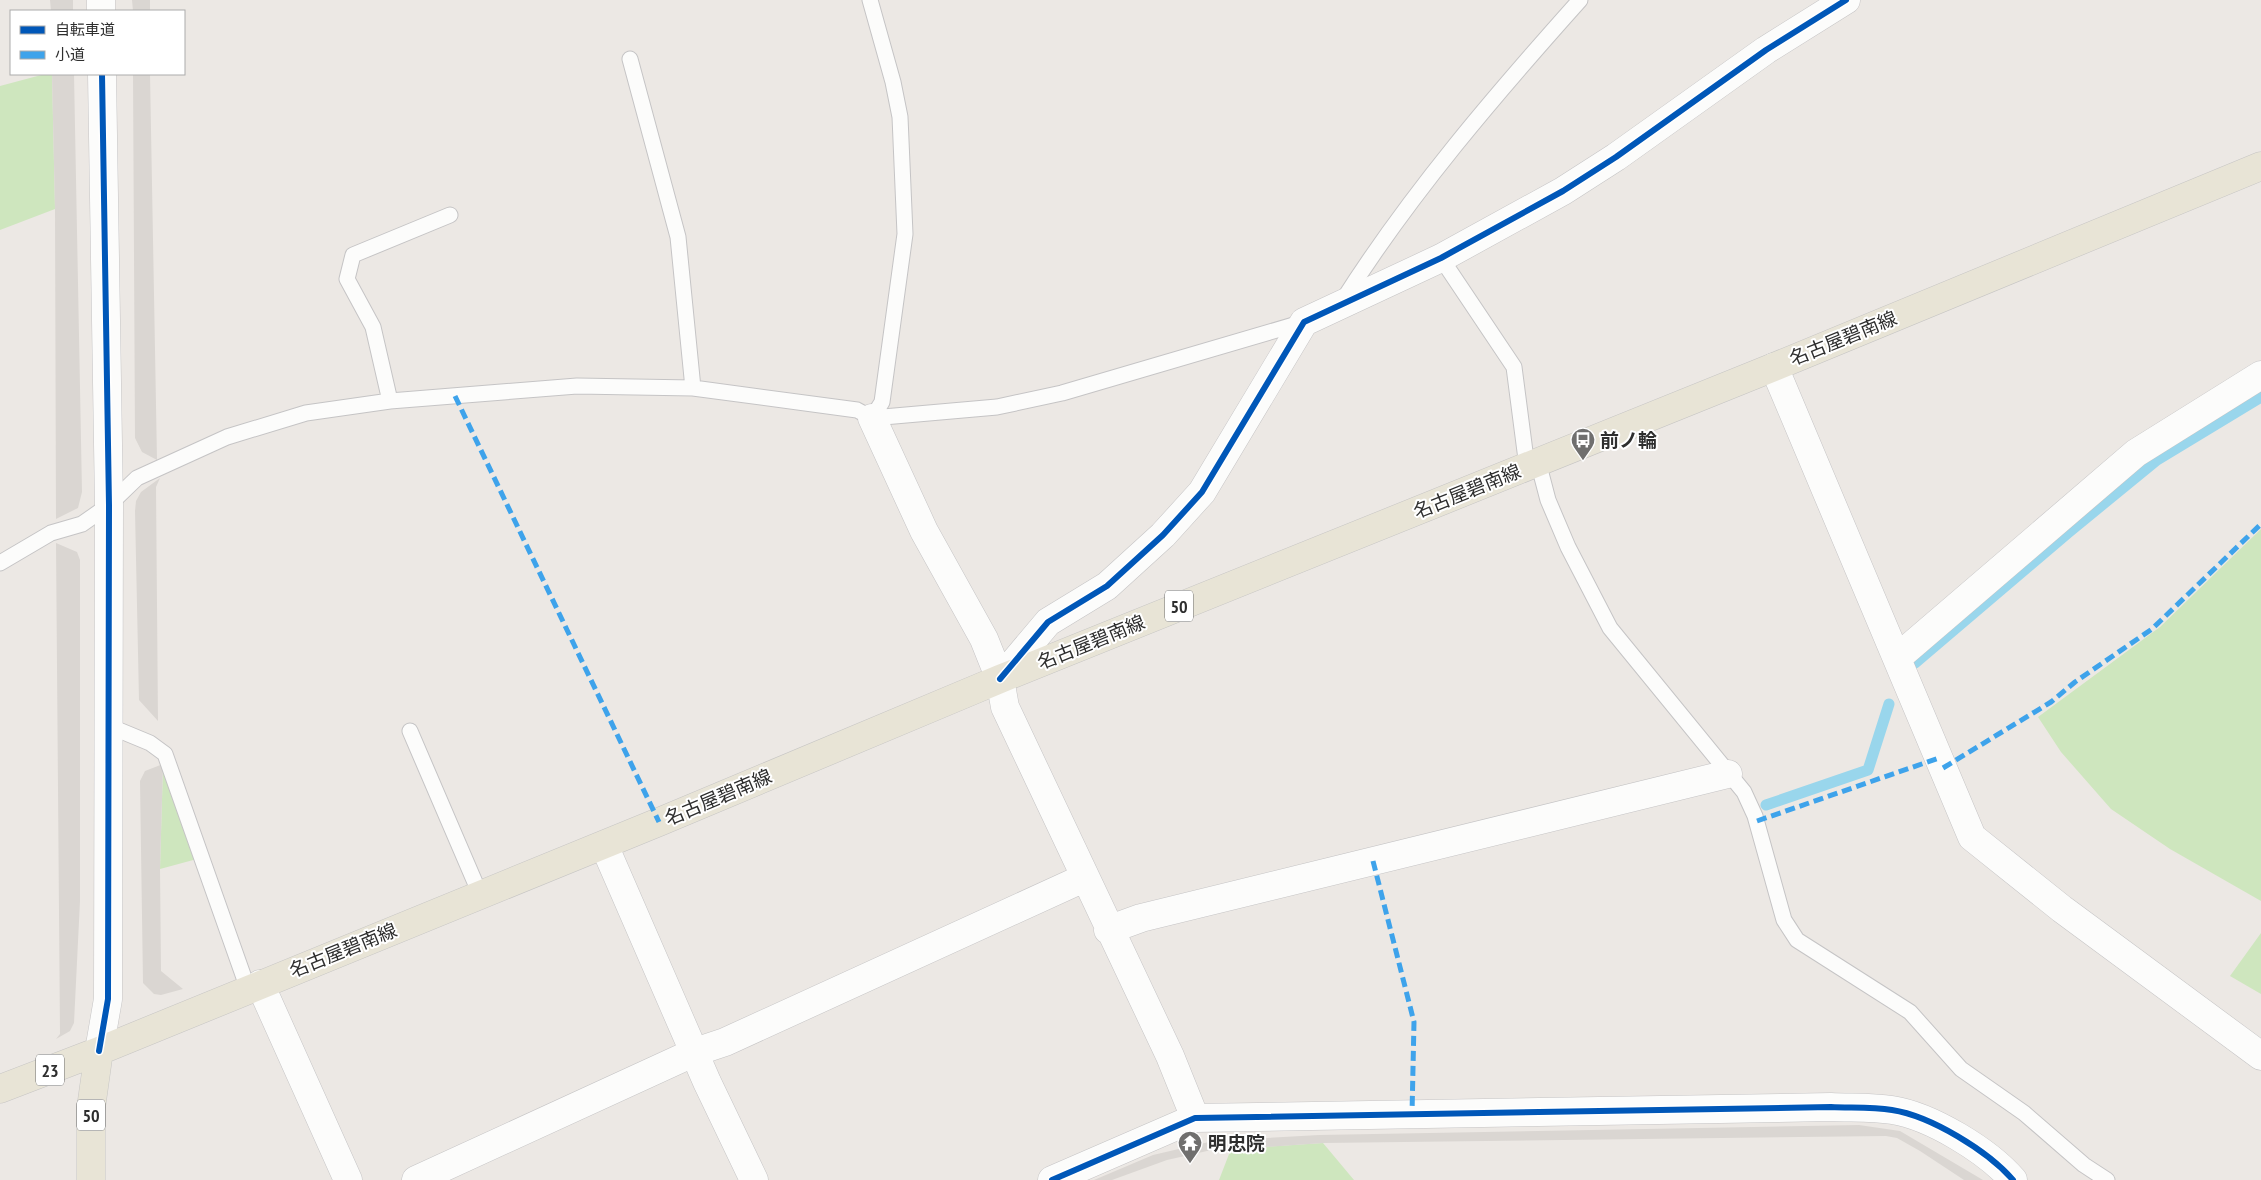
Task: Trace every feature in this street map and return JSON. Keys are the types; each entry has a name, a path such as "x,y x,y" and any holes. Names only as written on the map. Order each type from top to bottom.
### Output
{"main road":[{"name":"名古屋碧南線","path":"99,1051 604,845 1000,678 1774,367 2261,166"},
{"name":"23","path":"0,1089 99,1051"},
{"name":"50","path":"91,1180 90,1108 99,1051"}],"street":[{"path":"1000,678 1048,622 1107,586 1163,535 1202,492 1304,322 1441,258 1563,191 1616,157 1758,56 1846,0"},
{"path":"99,1051 108,999 109,504 102,75"},
{"path":"1774,367 1972,837 2062,910 2261,1056"},
{"path":"1897,658 2136,453 2261,375"},
{"path":"872,418 924,531 984,639 1000,678 1005,707 1108,930 1170,1056 1195,1118"},
{"path":"1108,930 1141,918 1728,774"},
{"path":"604,845 707,1082 754,1180"},
{"path":"416,1180 695,1052 725,1042 1084,878"},
{"path":"254,987 348,1180"},
{"path":"1052,1180 1195,1118 1831,1108 1893,1110 1926,1121 1960,1137 2013,1180"}],"lane":[{"path":"870,0 893,82 900,116 905,234 882,402 872,418"},
{"path":"1340,304 1377,246 1417,194 1520,67 1580,0"},
{"path":"630,60 678,237 693,388"},
{"path":"390,401 373,327 347,279 353,255 450,215"},
{"path":"1441,258 1514,367 1532,465 1568,547 1610,628 1744,792 1755,816 1784,920 1797,940 1910,1012 1961,1069 2024,1113 2084,1165 2108,1180"},
{"path":"0,563 51,533 82,524 109,504 137,478 228,437 306,412 390,401 577,386 693,388 857,410 872,418 997,407 1062,393 1304,322"},
{"path":"108,726 150,743 165,754 254,987"},
{"path":"410,732 480,894"}],"green space":[{"path":"41,75 52,75 55,209 0,230 0,86"},
{"path":"2261,529 2261,901 2170,849 2111,809 2061,752 2038,717 2160,627"},
{"path":"163,764 197,859 160,869"},
{"path":"2261,933 2261,994 2230,976"},
{"path":"1323,1143 1354,1180 1219,1180 1231,1149"}],"shaded area":[{"path":"50,0 73,0 73,10 51,10"},
{"path":"132,0 150,0 150,10 133,10"},
{"path":"52,75 74,75 82,492 78,508 56,519 55,209"},
{"path":"133,75 150,75 157,460 142,452 135,438"},
{"path":"160,478 156,487 158,721 139,700 135,511 136,501 141,492"},
{"path":"56,543 77,552 80,560 80,901 74,1023 70,1031 56,1039 60,1034"},
{"path":"163,764 160,869 161,971 183,989 161,995 154,994 143,983 140,781 145,771"},
{"path":"1859,1125 1900,1131 1983,1180 1964,1180 1897,1138 1886,1136 1323,1143 1207,1151 1167,1160 1112,1180 1094,1180 1153,1155 1213,1141 1319,1135"}],"waterway":[{"path":"1915,663 2157,460 2261,397"},
{"path":"1766,805 1868,770 1889,704"}],"marked path":[{"path":"455,396 659,822"},
{"path":"1943,768 2051,702 2075,682 2152,629 2261,524"},
{"path":"1757,821 1939,758"},
{"path":"1373,861 1414,1022 1412,1114"}],"cycle path":[{"path":"1000,679 1048,622 1107,586 1163,535 1202,492 1304,322 1441,258 1563,191 1616,157 1766,50 1846,0"},
{"path":"99,1051 108,999 109,505 102,75"},
{"path":"1052,1180 1195,1118 1831,1107 1892,1110 1924,1119 1958,1136 1989,1158 2013,1180"}],"place":[{"name":"前ノ輪","path":"1583,461"},
{"name":"明忠院","path":"1190,1164"}]}
